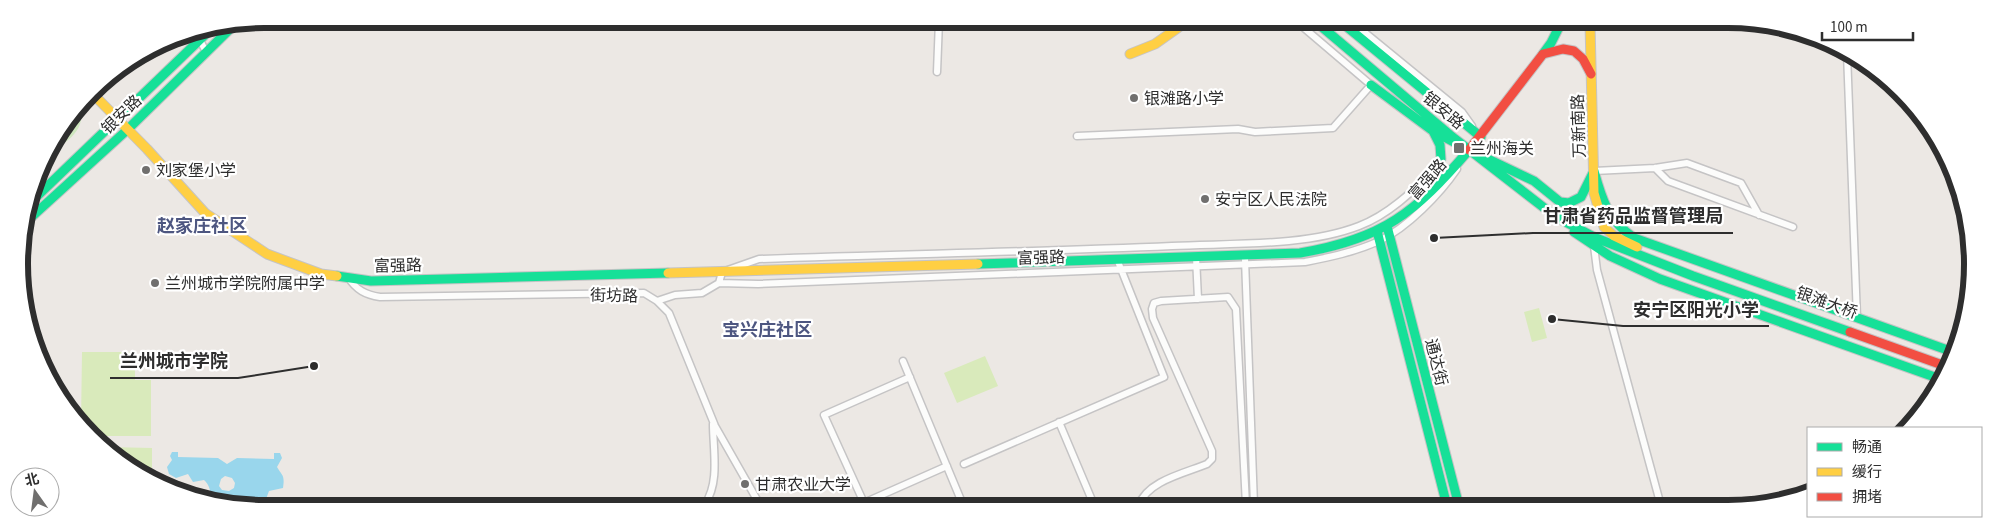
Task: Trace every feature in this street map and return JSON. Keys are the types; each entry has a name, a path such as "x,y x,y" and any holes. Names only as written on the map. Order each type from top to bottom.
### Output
{"main road":[{"path":"1130,54 1155,44 1178,28"},
{"name":"银安路","path":"1323,28 1469,150 1556,217 1596,238 1694,274"},
{"name":"银安路","path":"1348,28 1481,137"},
{"path":"1543,54 1558,28"},
{"name":"万新南路","path":"1590,28 1594,193 1604,227 1614,236 1694,274"},
{"name":"银安路","path":"32,216 127,130 228,31"},
{"name":"银安路","path":"37,197 118,120 197,38"},
{"path":"1543,54 1563,49 1574,51 1583,60 1591,74"},
{"name":"富强路","path":"96,98 148,149 205,213 267,254 320,274 348,278 371,281 1196,257 1245,259 1312,251 1384,230 1421,202 1437,187 1481,137 1543,54"},
{"path":"1371,85 1433,130 1469,150 1534,181 1560,202 1569,203 1581,197 1594,171"},
{"path":"1433,130 1440,144 1442,159 1434,170"},
{"path":"1594,171 1606,209 1617,225 1630,236 1644,244 1663,249 1948,350"},
{"path":"1556,217 1594,246 1628,265 1935,377"},
{"name":"通达街","path":"1384,230 1379,241 1445,500"},
{"name":"通达街","path":"1384,230 1457,500"},
{"name":"银滩大桥","path":"1694,274 1944,360"},
{"name":"银滩大桥","path":"1694,274 1942,365"}],"street":[{"path":"936,72 939,28"},
{"path":"1077,136 1238,128 1254,132 1333,128 1371,85 1304,28"},
{"path":"1359,28 1462,112 1481,137"},
{"path":"198,37 206,52"},
{"path":"1847,60 1857,318"},
{"path":"1594,171 1655,168 1688,163 1741,183 1759,215"},
{"path":"1655,168 1668,181 1793,227"},
{"name":"富强路","path":"722,272 759,259 1319,238 1377,218 1396,204 1434,170"},
{"path":"1377,218 1384,230"},
{"name":"富强路","path":"719,283 758,284 1197,267 1245,259 1305,262 1351,252 1379,241"},
{"path":"1594,246 1597,270 1659,500"},
{"path":"1196,257 1198,299"},
{"path":"1245,259 1254,500"},
{"path":"964,464 1164,377 1117,260"},
{"path":"658,302 675,295 702,293 719,283 722,272"},
{"name":"街坊路","path":"348,278 359,291 380,297 644,293 658,302 669,313 712,420 758,500"},
{"path":"1141,500 1145,492 1154,485 1207,464 1212,459 1212,451 1153,318 1152,309 1154,303 1161,301 1228,298 1236,308 1246,500"},
{"path":"904,361 961,500"},
{"path":"859,500 824,415 910,378"},
{"path":"708,500 714,486 712,420"},
{"path":"1059,422 1092,500"},
{"path":"870,500 947,466"}],"green space":[{"path":"82,113 80,124 76,131 59,146"},
{"path":"1539,308 1547,338 1532,342 1524,312"},
{"path":"82,352 135,352 135,380 151,380 151,436 103,436 81,413"},
{"path":"985,356 998,386 957,403 944,373"},
{"path":"115,447 152,448 152,469 145,468"}],"water":[{"path":"172,452 178,452 178,457 218,458 227,464 237,458 274,459 274,453 280,453 282,458 277,467 282,474 283,488 269,491 265,500 217,495 211,493 204,480 193,482 188,474 176,478 169,474 167,467 172,460 170,456","holes":["225,476 232,478 235,483 234,488 229,491 222,490 219,486 221,479"]}],"traffic: fast":[{"path":"1323,28 1450,135 1556,217 1596,238 1693,276 1850,332"},
{"path":"1348,28 1481,137"},
{"path":"1543,54 1558,28"},
{"path":"32,216 127,130 228,31"},
{"path":"38,195 204,35"},
{"path":"1371,85 1433,131 1440,145 1441,159 1434,170"},
{"path":"978,264 1300,253 1354,240 1376,231 1414,207 1450,172 1469,150 1433,131"},
{"path":"1488,159 1534,181 1560,202 1569,203 1581,197 1594,171"},
{"path":"1594,171 1607,209 1618,224 1634,238 1948,350"},
{"path":"1387,226 1457,500"},
{"path":"1377,231 1445,500"},
{"path":"1574,232 1610,256 1660,279 1935,377"},
{"path":"337,276 371,281 668,273"}],"traffic: slow":[{"path":"1130,54 1155,44 1178,28"},
{"path":"1590,28 1594,193 1604,227"},
{"path":"96,98 147,149 205,213 267,254 321,274 337,276"},
{"path":"1604,227 1614,236 1637,247"},
{"path":"668,273 978,264"}],"traffic: jam":[{"path":"1469,150 1543,54 1563,49 1574,51 1583,59 1591,74"},
{"path":"1850,332 1942,365"}],"place":[{"name":"银滩路小学","path":"1134,98"},
{"name":"兰州海关","path":"1459,148"},
{"name":"刘家堡小学","path":"146,170"},
{"name":"安宁区人民法院","path":"1205,199"},
{"name":"甘肃省药品监督管理局","path":"1434,238"},
{"name":"兰州城市学院附属中学","path":"155,283"},
{"name":"安宁区阳光小学","path":"1552,319"},
{"name":"兰州城市学院","path":"314,366"},
{"name":"甘肃农业大学","path":"745,484"}],"district":[{"name":"赵家庄社区","path":"202,226"},
{"name":"宝兴庄社区","path":"767,330"}]}
